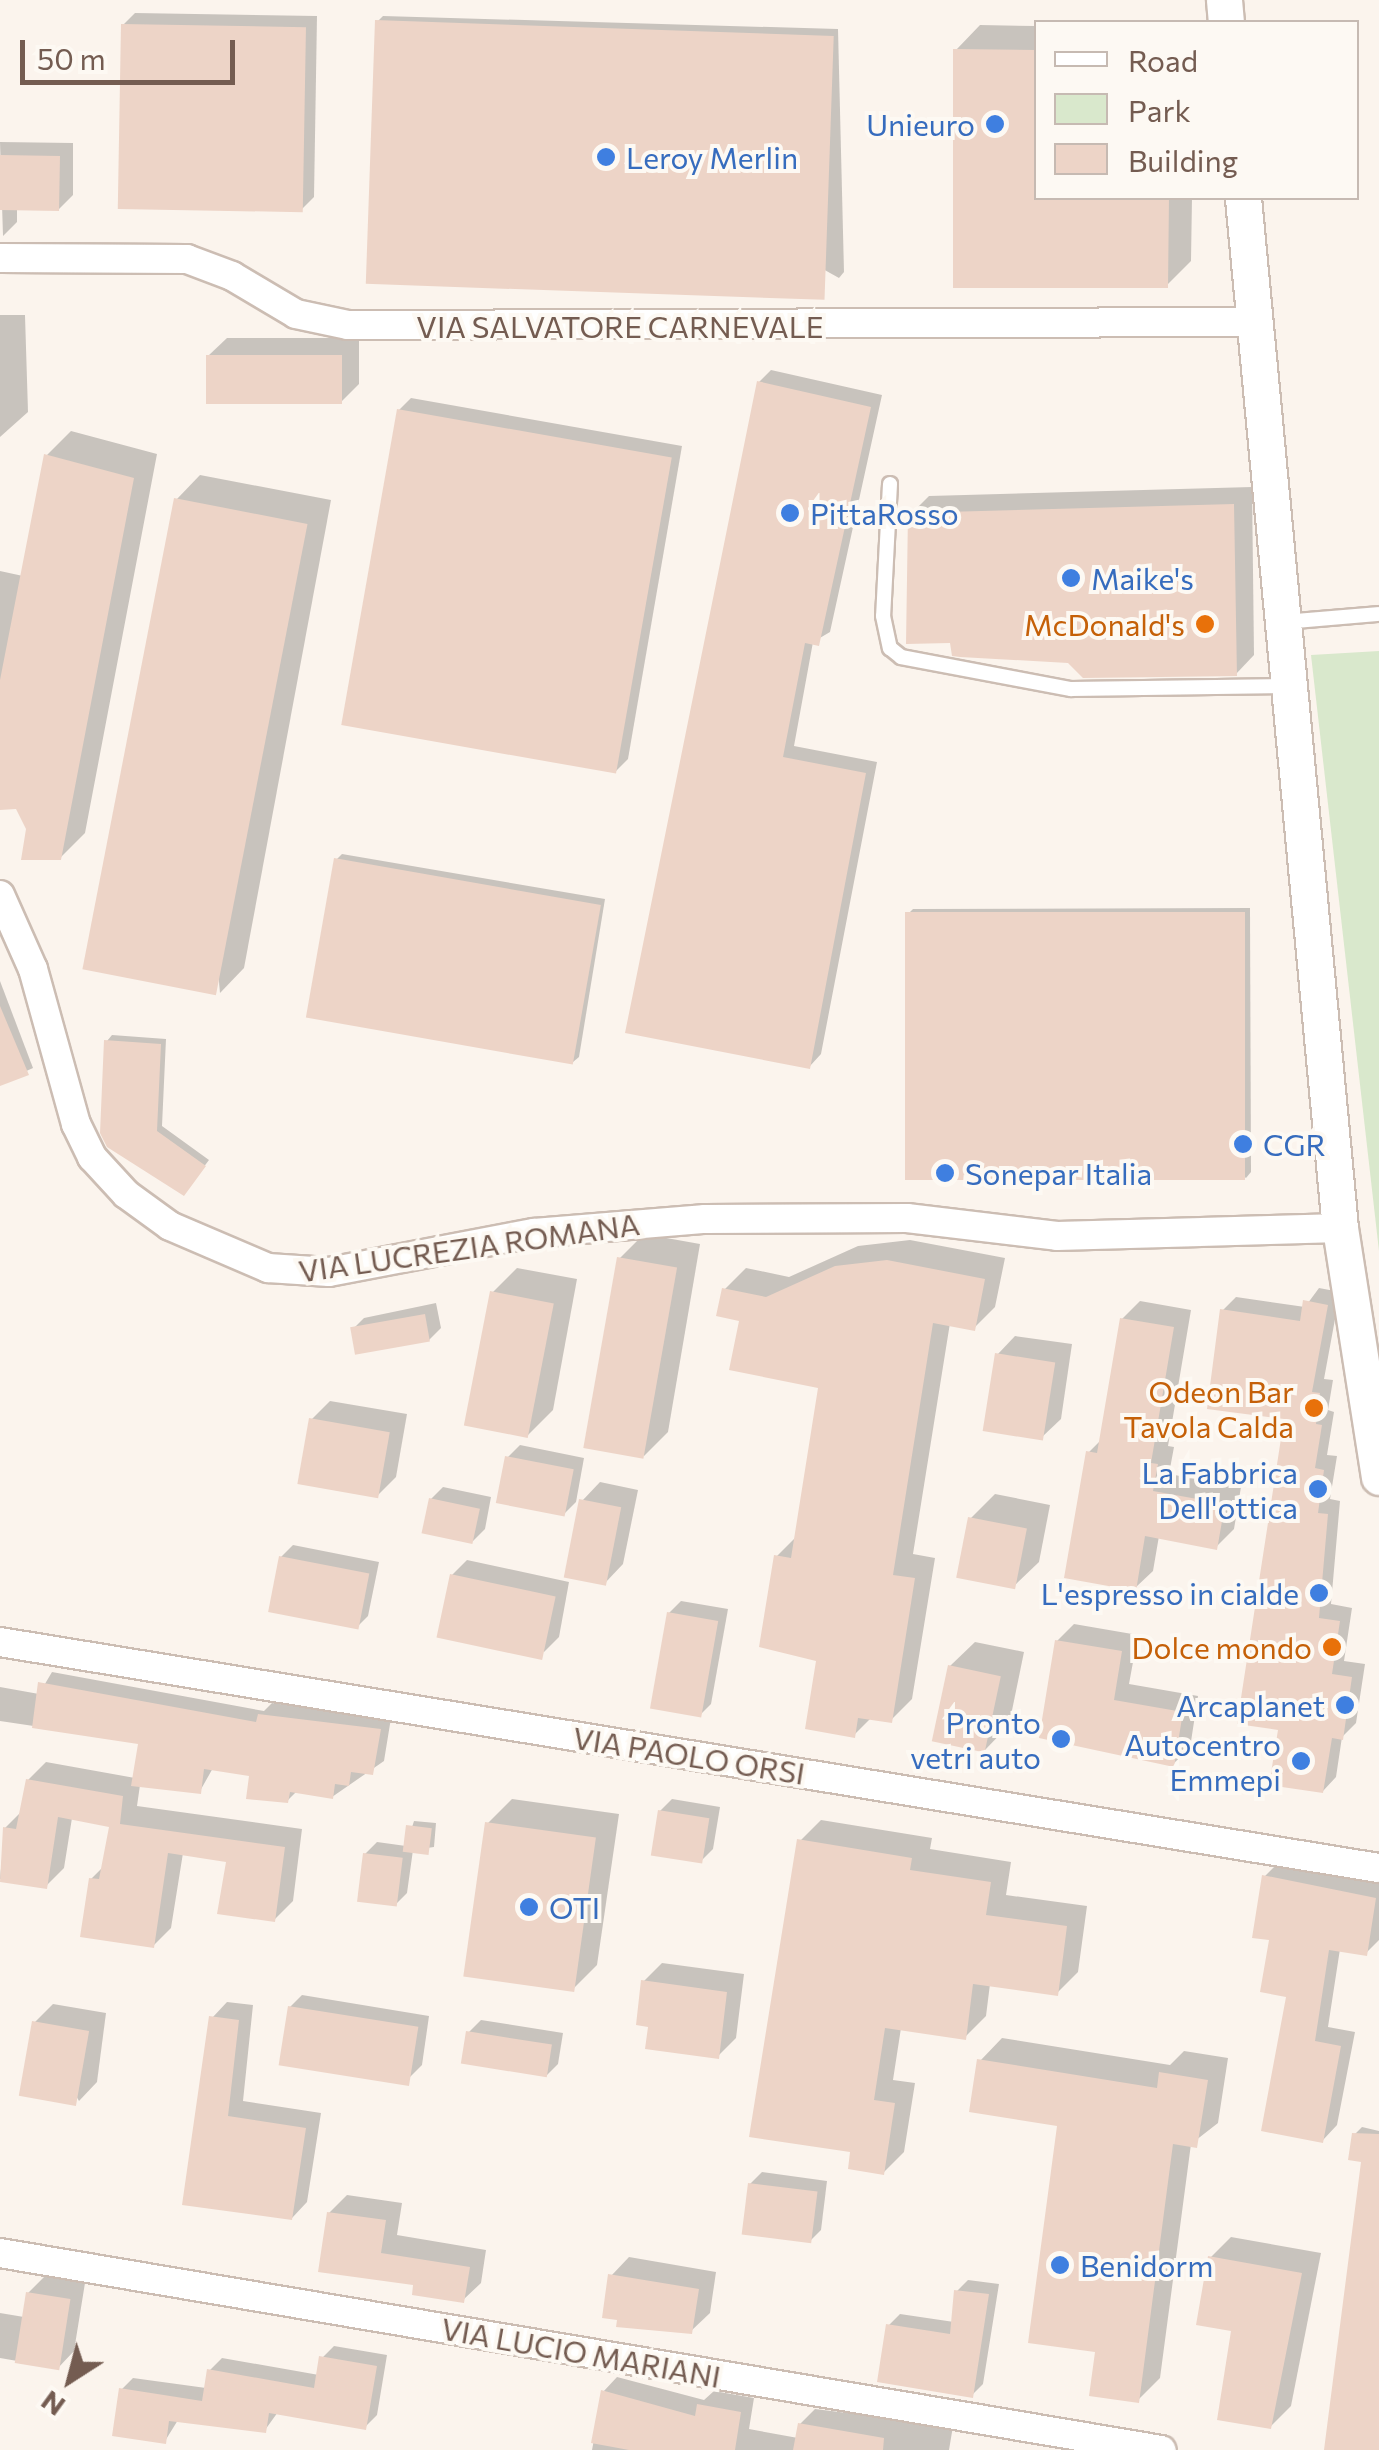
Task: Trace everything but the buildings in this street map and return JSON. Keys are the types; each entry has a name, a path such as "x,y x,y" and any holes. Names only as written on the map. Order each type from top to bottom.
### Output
{"street":[{"path":"1243,200 1340,1228 1379,1477"},
{"name":"VIA SALVATORE CARNEVALE","path":"0,258 187,260 232,276 296,314 348,326 1255,322"},
{"name":"VIA LUCREZIA ROMANA","path":"0,894 28,956 76,1124 92,1158 170,1226 268,1268 329,1272 534,1233 706,1219 907,1218 1056,1236 1340,1228"},
{"name":"VIA PAOLO ORSI","path":"0,1642 1379,1868"},
{"name":"VIA LUCIO MARIANI","path":"0,2253 1161,2450"}],"lane":[{"path":"890,484 884,616 890,648 901,657 1070,689 1289,686"},
{"path":"1283,622 1379,614"}],"green space":[{"path":"1379,651 1379,1251 1311,655"}],"place":[{"name":"Unieuro","path":"995,124"},
{"name":"Leroy Merlin","path":"606,157"},
{"name":"PittaRosso","path":"790,513"},
{"name":"Maike's","path":"1071,578"},
{"name":"McDonald's","path":"1205,624"},
{"name":"CGR","path":"1243,1144"},
{"name":"Sonepar Italia","path":"945,1173"},
{"name":"Odeon Bar Tavola Calda","path":"1314,1408"},
{"name":"La Fabbrica Dell'ottica","path":"1318,1489"},
{"name":"L'espresso in cialde","path":"1319,1593"},
{"name":"Dolce mondo","path":"1332,1647"},
{"name":"Arcaplanet","path":"1345,1705"},
{"name":"Pronto vetri auto","path":"1061,1739"},
{"name":"Autocentro Emmepi","path":"1301,1761"},
{"name":"OTI","path":"529,1907"},
{"name":"Benidorm","path":"1060,2265"}]}
